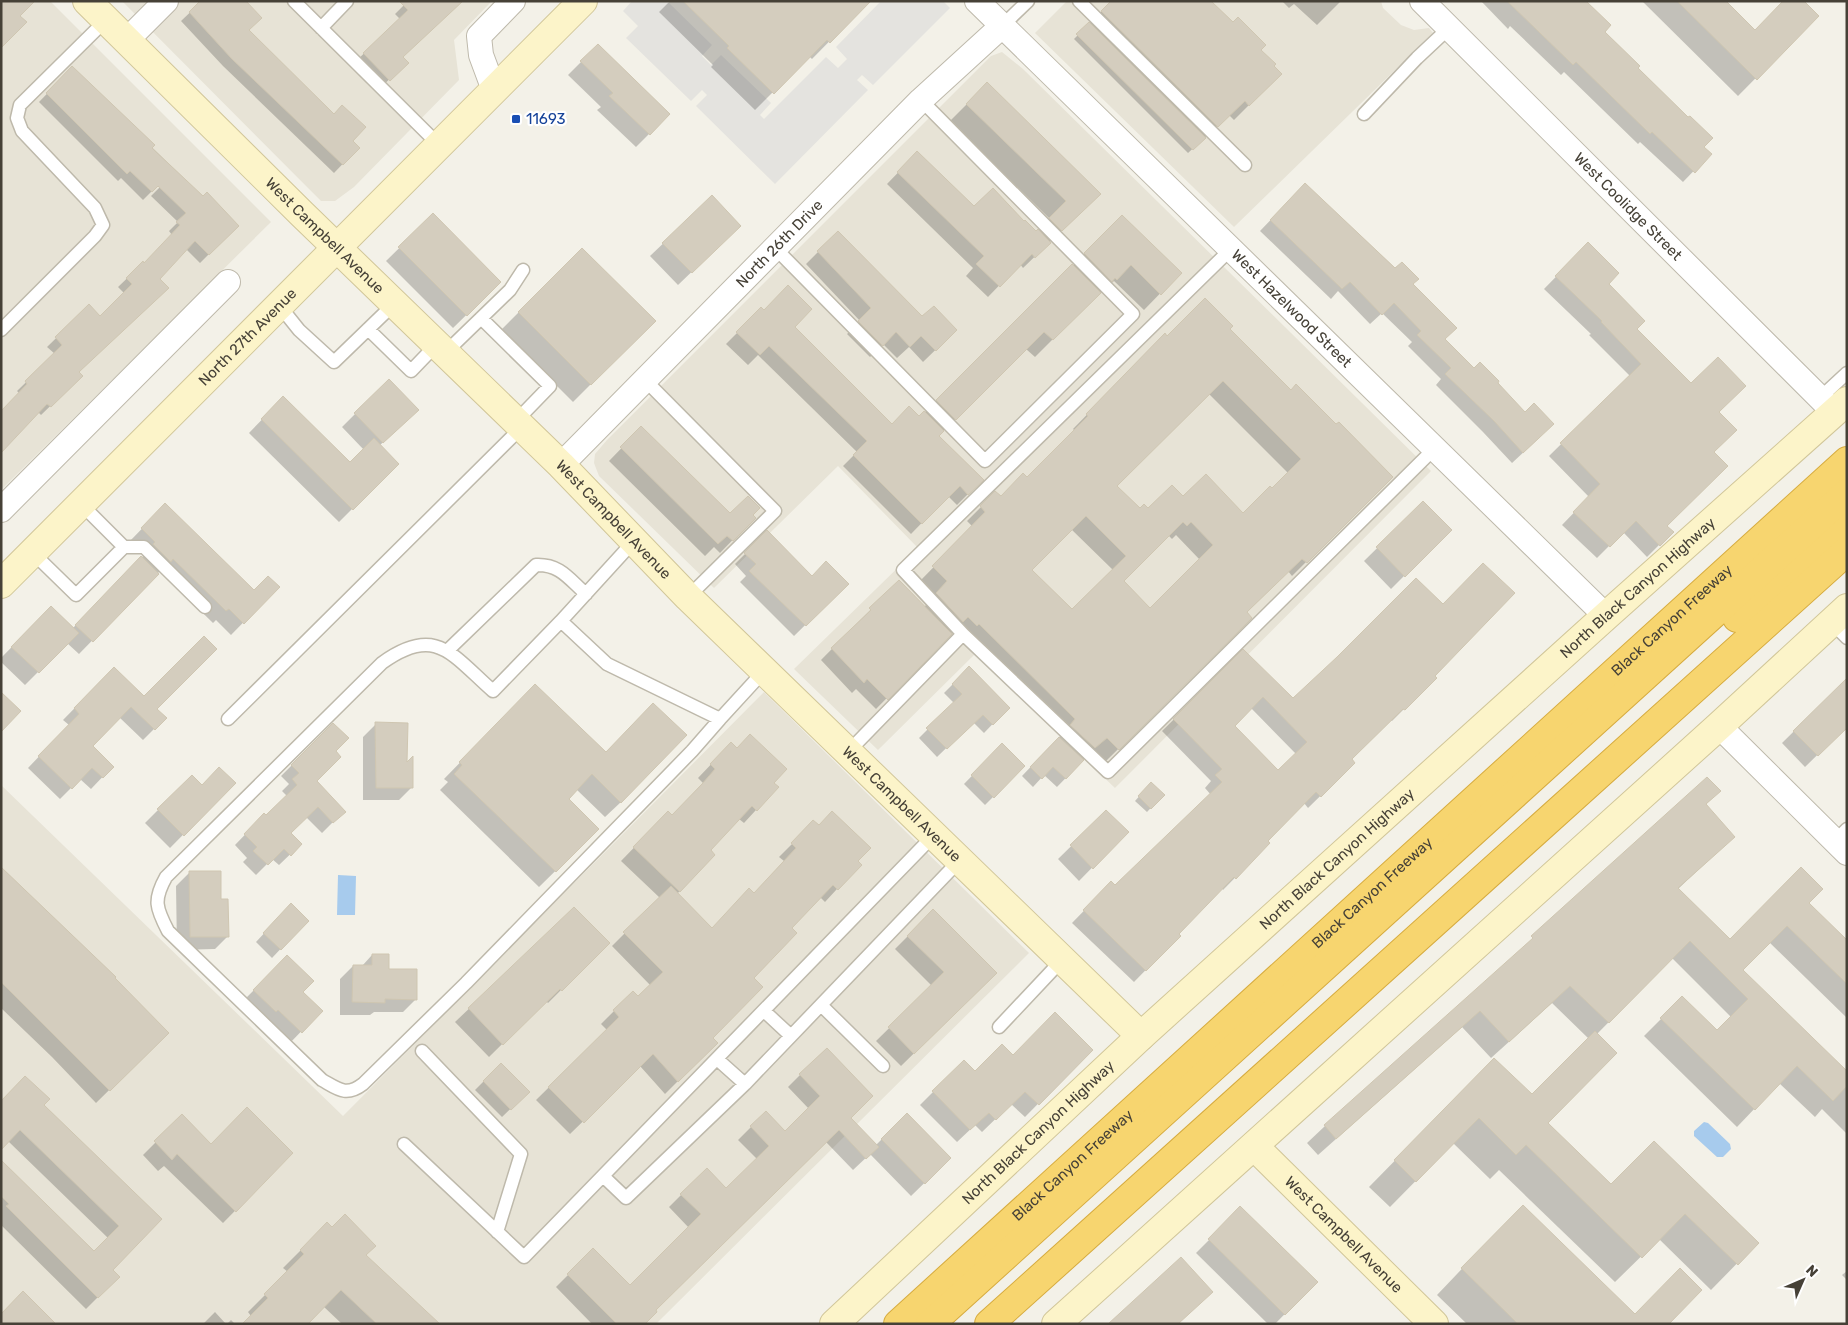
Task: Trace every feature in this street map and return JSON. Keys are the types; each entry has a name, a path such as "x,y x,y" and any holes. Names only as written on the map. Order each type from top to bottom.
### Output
{"highway":[{"name":"Black Canyon Freeway","path":"898,1324 1847,461"},
{"path":"930,1324 1847,493"},
{"path":"958,1324 1847,519"},
{"path":"989,1324 1847,550"}],"main road":[{"name":"North 27th Avenue","path":"1,584 583,1"},
{"name":"West Campbell Avenue","path":"96,10 561,465 688,597 1141,1036"},
{"name":"North Black Canyon Highway","path":"834,1324 1141,1036 1602,612 1832,404"},
{"path":"1056,1324 1720,726 1841,623"},
{"name":"West Campbell Avenue","path":"1254,1146 1434,1324"}],"street":[{"path":"127,40 166,1"},
{"path":"494,90 481,55 479,36 514,1"},
{"name":"West Hazelwood Street","path":"977,1 1602,612"},
{"name":"West Coolidge Street","path":"1422,1 1832,404"},
{"name":"North 26th Drive","path":"561,465 921,100 1002,26"},
{"path":"1,510 228,282"},
{"path":"1720,726 1843,841"}],"lane":[{"path":"294,1 439,145"},
{"path":"321,28 347,1"},
{"path":"1002,26 1028,1"},
{"path":"1078,1 1245,165"},
{"path":"1,330 95,236 102,225 95,208 22,131 18,118 20,105 96,10"},
{"path":"1364,114 1417,58 1449,28"},
{"path":"775,248 985,461 1133,314 921,100"},
{"path":"1230,250 903,570 963,634 1108,772 1434,449"},
{"path":"368,329 411,371 481,318 510,290 523,270"},
{"path":"279,305 299,330 334,362 395,303"},
{"path":"228,719 519,424 550,386 481,318"},
{"path":"1832,404 1847,373"},
{"path":"644,379 776,511 688,597"},
{"path":"81,504 124,547 144,547 205,608"},
{"path":"634,541 493,691 447,651 432,644 415,645 399,651 382,663 166,877 156,901 159,916 168,931 322,1080 337,1089 349,1092 355,1090 370,1078 584,862 692,751 764,670"},
{"path":"33,552 76,595 124,547"},
{"path":"447,651 536,564 546,564 557,568 586,594"},
{"path":"561,620 607,664 720,720"},
{"path":"848,752 963,634"},
{"path":"404,1144 524,1257 934,835"},
{"path":"603,1176 626,1198 745,1084 960,860"},
{"path":"999,1027 1062,960"},
{"path":"821,1005 883,1066"},
{"path":"764,1011 791,1036"},
{"path":"422,1051 521,1154 497,1232"},
{"path":"717,1059 745,1084"}],"shaded area":[{"path":"1,1 50,1 271,222 1,490"},
{"path":"122,1 492,1 454,40 459,80 354,187 335,201 321,201"},
{"path":"632,1 667,1 712,45 702,56 711,65 721,55 771,103 760,115 764,119 826,57 838,68 847,59 836,47 881,1 943,1 950,8 873,85 862,75 857,80 868,90 775,184 696,106 707,95 702,90 691,101 626,38 638,26 623,11"},
{"path":"1067,1 1381,1 1383,8 1401,25 1414,30 1429,28 1433,33 1234,227 1035,33"},
{"path":"1002,52 1023,69 1431,471 1115,788 975,654 878,750 794,669 918,548 838,466 714,588 599,476 594,463 595,454 607,440 991,56"},
{"path":"764,692 1029,953 656,1324 1,1324 1,785 343,1116"}],"water":[{"path":"338,875 356,876 355,915 337,915"},
{"path":"1704,1122 1708,1123 1730,1144 1731,1149 1723,1157 1717,1157 1694,1136 1694,1131"}],"building":[{"path":"1,1 35,1 20,16 27,22 1,48"},
{"path":"200,1 246,1 262,18 249,30 334,114 342,105 366,127 353,141 360,148 343,165 231,58 189,12"},
{"path":"399,1 463,1 403,57 409,63 390,81 363,53 408,10"},
{"path":"683,1 871,1 830,43 827,40 774,94"},
{"path":"1111,1 1211,1 1233,22 1238,17 1266,45 1261,50 1276,64 1274,66 1282,74 1249,106 1245,101 1218,127 1101,11"},
{"path":"1507,1 1586,1 1611,25 1605,32 1640,66 1638,68 1688,117 1690,116 1713,138 1704,147 1712,154 1695,173 1652,132 1650,134 1576,62 1573,65"},
{"path":"1677,1 1726,1 1755,30 1783,1 1804,1 1819,16 1757,80"},
{"path":"1089,22 1206,138 1193,150 1076,34"},
{"path":"598,44 670,114 650,135 609,96 613,93 580,61"},
{"path":"72,66 155,145 152,148 203,196 207,192 239,226 209,255 195,241 160,279 169,288 79,372 83,376 51,407 47,404 1,453 1,411 27,384 25,381 62,345 55,337 89,304 100,316 132,284 126,278 143,261 144,263 180,225 176,222 186,213 158,186 152,192 130,171 127,174 46,93"},
{"path":"987,82 1101,194 1062,231 1049,218 1066,201 966,104"},
{"path":"917,151 974,206 993,188 1024,221 1036,231 1038,229 1051,243 1035,258 1032,254 1000,287 976,264 984,256 897,172"},
{"path":"1305,183 1395,268 1402,262 1419,279 1413,284 1457,328 1445,339 1474,368 1480,362 1525,412 1534,403 1554,424 1523,453 1494,421 1445,374 1451,368 1417,335 1421,331 1394,303 1382,315 1350,282 1342,289 1270,220"},
{"path":"712,195 741,226 692,273 662,243"},
{"path":"433,213 501,282 467,316 398,247"},
{"path":"1122,215 1182,273 1161,295 1131,265 1117,280 1115,278 1112,282 1084,253"},
{"path":"838,231 922,316 934,306 957,330 936,351 921,336 910,347 896,332 883,346 858,321 871,308 817,251"},
{"path":"1588,242 1619,273 1609,284 1645,321 1637,329 1691,383 1718,357 1746,386 1719,412 1737,430 1714,452 1728,466 1667,526 1674,532 1660,546 1636,521 1610,547 1573,512 1600,484 1560,443 1641,364 1602,321 1555,276"},
{"path":"582,248 656,321 591,385 518,312"},
{"path":"1072,264 1101,293 1053,340 1044,332 956,420 936,400"},
{"path":"788,285 812,309 795,327 892,424 909,406 919,416 924,411 944,431 939,436 984,480 968,495 960,486 922,524 853,455 867,441 769,346 760,355 736,332 761,307 764,310"},
{"path":"1205,298 1233,326 1230,329 1291,390 1296,384 1336,424 1339,422 1393,477 1307,563 1302,559 1247,612 1252,618 1119,750 1107,738 1095,748 1070,725 1075,719 979,624 977,626 968,617 963,622 936,593 947,581 932,566 985,512 980,506 995,491 1001,496 1023,473 1027,477 1088,416 1086,414 1165,333 1167,336","holes":["1223,381 1301,459 1243,513 1206,474 1183,496 1172,485 1148,508 1144,504 1140,508 1117,486","1086,516 1126,556 1072,609 1032,570","1183,522 1187,526 1191,522 1213,545 1150,608 1124,581"]},
{"path":"389,379 419,410 383,443 354,413"},
{"path":"283,396 350,462 374,438 399,464 353,510 261,419"},
{"path":"641,426 730,513 748,496 760,508 753,515 756,518 733,541 727,536 718,544 620,447"},
{"path":"1423,501 1452,530 1405,577 1376,547"},
{"path":"165,503 254,590 268,576 280,587 244,624 229,609 226,611 173,559 171,562 153,544 155,542 141,528"},
{"path":"767,530 812,576 826,561 849,584 806,626 749,571 756,564 744,553"},
{"path":"141,556 159,574 93,642 75,625"},
{"path":"1483,563 1515,593 1435,676 1437,678 1352,759 1355,763 1321,797 1316,792 1268,841 1270,843 1236,879 1234,877 1179,934 1181,936 1146,971 1083,910 1111,881 1115,885 1222,782 1215,775 1222,769 1173,719 1243,649 1293,698 1416,578 1443,604","holes":["1263,697 1307,742 1278,770 1235,726"]},
{"path":"899,580 952,634 888,700 867,679 864,683 831,648"},
{"path":"51,606 79,633 39,673 11,647"},
{"path":"204,636 217,649 157,709 167,718 155,730 131,707 93,746 114,767 103,778 92,768 72,789 38,756 79,714 74,708 114,667 144,696"},
{"path":"969,666 1010,708 993,725 983,715 947,749 926,728 962,694 952,684"},
{"path":"1847,678 1847,728 1818,756 1793,731"},
{"path":"535,684 606,752 653,703 687,735 621,803 592,774 569,799 599,829 556,872 454,774 462,765 459,762"},
{"path":"1,692 21,711 1,732"},
{"path":"375,722 408,723 407,762 413,756 413,788 376,788"},
{"path":"333,723 349,738 336,751 341,757 317,781 346,812 333,823 318,807 291,833 302,844 291,856 284,849 268,865 253,851 257,847 244,834 264,813 266,815 297,785 292,779 299,773 291,765"},
{"path":"750,734 787,769 774,783 779,787 757,811 752,806 711,850 715,855 680,892 633,847 668,811 672,815 702,784 715,769 710,764 731,742 737,748"},
{"path":"1059,737 1084,760 1066,779 1053,767 1042,779 1030,767"},
{"path":"1002,743 1025,766 994,798 971,775"},
{"path":"219,767 236,783 184,836 157,809 192,775 202,785"},
{"path":"1707,777 1721,791 1706,804 1735,837 1678,888 1730,939 1801,867 1823,889 1809,903 1847,940 1847,984 1787,926 1743,970 1847,1071 1847,1086 1833,1101 1797,1066 1755,1110 1660,1018 1682,996 1717,1030 1748,999 1690,941 1609,1023 1570,986 1509,1042 1480,1011 1336,1139 1324,1125 1533,938 1531,936"},
{"path":"1151,782 1165,795 1151,809 1138,796"},
{"path":"1106,810 1129,832 1093,869 1070,845"},
{"path":"832,811 871,848 858,861 862,865 838,890 833,885 792,928 797,933 754,978 763,987 713,1038 718,1043 678,1082 653,1054 584,1123 548,1087 619,1017 613,1010 633,991 638,996 663,972 623,932 671,886 712,928 749,888 754,893 796,848 791,843 813,820 819,825"},
{"path":"1,867 116,977 169,1033 110,1091 1,982"},
{"path":"189,871 221,871 221,899 228,899 229,937 190,937"},
{"path":"291,903 309,921 281,950 263,933"},
{"path":"574,907 610,943 562,991 560,989 503,1045 468,1008"},
{"path":"933,909 997,973 914,1054 888,1027 944,972 907,936"},
{"path":"372,954 389,954 389,969 417,969 417,1000 385,999 385,1003 352,1002 353,965 372,965"},
{"path":"287,955 314,981 303,992 323,1011 302,1033 253,990"},
{"path":"1055,1012 1093,1050 1039,1105 1025,1092 996,1120 989,1113 970,1130 932,1091 964,1060 975,1071 1002,1044 1013,1055"},
{"path":"1595,1031 1617,1053 1548,1123 1611,1184 1654,1141 1759,1243 1738,1265 1685,1214 1642,1258 1526,1145 1516,1155 1479,1118 1416,1182 1394,1160 1494,1058 1532,1094"},
{"path":"827,1048 873,1096 851,1118 879,1147 866,1159 839,1130 656,1310 657,1312 645,1324 617,1324 567,1274 593,1248 630,1285 701,1214 680,1194 707,1168 726,1188 769,1146 750,1126 766,1111 785,1131 820,1096 799,1074"},
{"path":"501,1063 530,1092 511,1110 483,1081"},
{"path":"25,1076 50,1099 44,1105 162,1219 113,1270 120,1277 98,1298 6,1206 9,1204 1,1196 1,1160 94,1251 119,1226 20,1130 1,1150 1,1101"},
{"path":"247,1107 293,1153 236,1212 177,1154 172,1160 154,1141 182,1114 211,1144"},
{"path":"907,1113 951,1158 925,1184 881,1139"},
{"path":"1523,1205 1635,1314 1680,1268 1702,1290 1669,1324 1518,1324 1461,1268"},
{"path":"1240,1206 1318,1282 1285,1315 1208,1239"},
{"path":"345,1214 376,1246 366,1255 440,1324 377,1324 341,1290 308,1324 242,1324 268,1298 264,1294 304,1254 300,1250 327,1222 332,1227"},
{"path":"1181,1257 1213,1292 1178,1324 1108,1324"},
{"path":"23,1291 56,1324 1,1324 1,1314"}],"place":[{"name":"11693","path":"516,119"}]}
